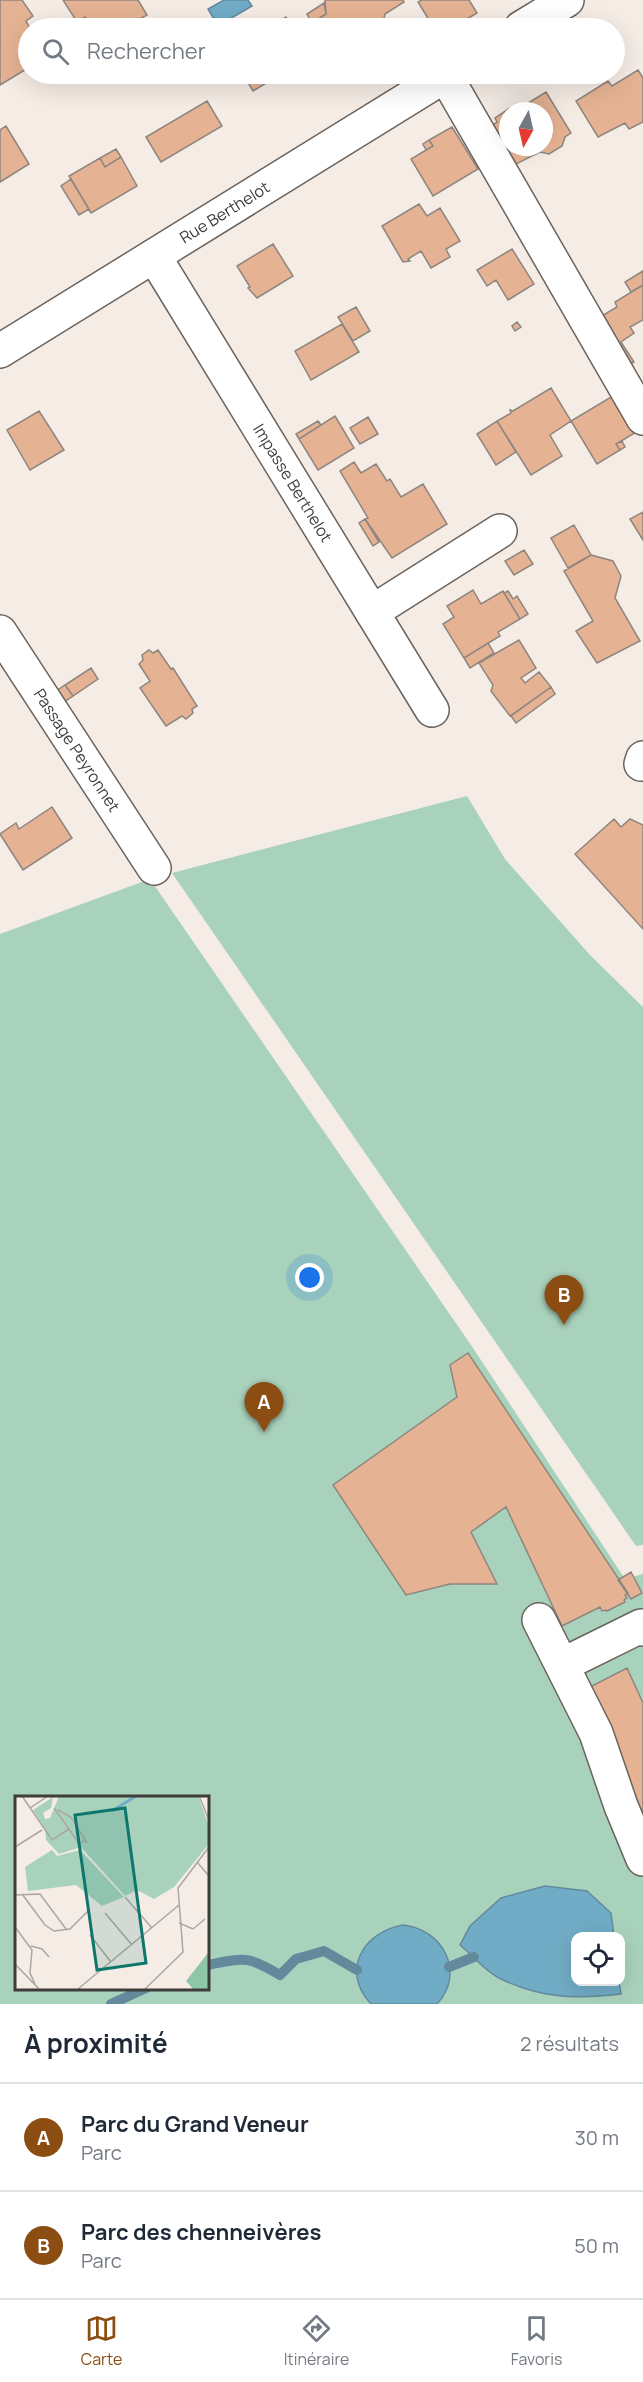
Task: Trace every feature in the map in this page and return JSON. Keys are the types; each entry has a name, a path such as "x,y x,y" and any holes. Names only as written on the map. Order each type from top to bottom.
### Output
{"street":[{"path":"537,18 567,0"},
{"name":"Rue Berthelot","path":"0,351 431,84"},
{"path":"453,84 643,418"},
{"name":"Impasse Berthelot","path":"153,256 432,710"},
{"path":"372,612 500,531"},
{"name":"Passage Peyronnet","path":"0,632 154,868"},
{"path":"539,1620 596,1732 621,1806 643,1859"},
{"path":"562,1665 641,1626 643,1629"}],"green space":[{"path":"467,796 505,859 590,955 643,1007 643,1545 636,1546 172,873"},
{"path":"150,879 473,1348 625,1579 643,1574 643,2004 0,2004 0,934"}],"water":[{"path":"224,0 248,0 252,6 232,18 213,18 208,9"},
{"path":"545,1886 587,1891 611,1913 613,1932 571,1932 571,1986 620,1986 621,1994 574,1997 544,1994 514,1985 484,1967 460,1945 470,1926 501,1898"},
{"path":"403,1925 417,1928 429,1935 446,1954 450,1966 450,1979 446,1992 437,2004 371,2004 362,1991 357,1979 360,1955 367,1944 377,1936"}],"building":[{"path":"0,0 22,0 33,16 18,18 18,74 0,85"},
{"path":"63,0 138,0 147,15 142,18 74,18"},
{"path":"325,0 403,0 404,2 385,14 384,18 320,18 326,14"},
{"path":"422,0 469,0 477,13 469,18 428,18 418,2"},
{"path":"324,3 326,14 320,18 309,18 307,14"},
{"path":"638,70 643,78 643,122 629,129 625,123 598,137 576,101 603,84 612,86 625,84 625,78"},
{"path":"249,84 265,84 253,91"},
{"path":"546,92 552,102 530,102"},
{"path":"207,101 222,126 161,162 146,137"},
{"path":"553,103 571,133 565,137 562,146 553,152"},
{"path":"499,115 499,156 532,156 504,170 481,133 497,122 495,118"},
{"path":"6,126 29,164 0,182 0,130"},
{"path":"452,127 478,169 433,196 411,159 433,146 429,140"},
{"path":"429,140 433,146 426,150 423,144"},
{"path":"116,149 121,157 105,167 100,158"},
{"path":"121,157 137,186 91,213 69,176 100,158 105,167"},
{"path":"71,179 89,209 79,215 61,186"},
{"path":"419,204 427,216 440,208 460,241 446,249 450,257 431,268 421,251 408,259 410,261 403,262 382,226"},
{"path":"273,244 293,276 257,298 248,288 250,287 237,266"},
{"path":"512,249 534,284 508,300 496,280 487,286 477,270"},
{"path":"643,271 643,285 631,292 625,282"},
{"path":"643,285 643,320 630,327 634,333 621,342 634,362 624,368 595,320 617,307 615,302"},
{"path":"356,307 370,331 353,341 338,317"},
{"path":"517,322 521,327 515,331 512,326"},
{"path":"342,324 359,352 311,380 295,351"},
{"path":"551,388 571,421 550,435 562,456 531,475 497,421 511,413 510,410 513,411"},
{"path":"616,394 638,431 616,444 620,450 597,464 571,421"},
{"path":"39,411 64,450 30,470 7,430"},
{"path":"335,416 354,448 318,470 299,439"},
{"path":"368,417 378,434 360,444 350,428"},
{"path":"318,421 321,425 299,439 296,434"},
{"path":"497,421 516,452 496,465 477,434"},
{"path":"622,441 625,447 620,450 616,444"},
{"path":"354,462 361,473 376,464 387,481 390,479 401,497 423,484 447,524 392,558 365,519 368,518 340,471"},
{"path":"643,512 643,540 630,519"},
{"path":"365,519 379,542 373,546 359,523"},
{"path":"574,525 591,555 568,568 551,538"},
{"path":"524,550 533,564 514,575 505,561"},
{"path":"591,555 613,561 621,576 615,598 640,641 597,663 576,631 593,621 564,571"},
{"path":"473,590 481,604 503,591 520,619 498,632 500,636 464,658 443,624 454,617 447,606"},
{"path":"508,591 513,599 517,596 528,614 520,619 504,593"},
{"path":"519,640 536,668 521,678 525,683 539,672 551,687 510,716 491,691 493,685 479,663"},
{"path":"488,643 494,653 470,668 464,658"},
{"path":"149,650 153,653 158,650 171,669 173,668 197,706 192,709 193,713 186,719 182,716 166,726 140,688 150,681 139,664 143,660 142,655"},
{"path":"91,668 98,679 73,696 65,685"},
{"path":"65,685 73,696 61,704 53,693"},
{"path":"551,687 555,694 516,723 511,716"},
{"path":"52,807 72,838 23,870 0,834 16,823 19,829"},
{"path":"614,819 621,827 630,819 643,825 643,929 575,854"},
{"path":"468,1353 628,1593 625,1595 627,1598 625,1602 607,1611 602,1611 600,1607 562,1626 506,1507 471,1532 497,1584 450,1584 406,1595 333,1485 457,1397 450,1365"},
{"path":"631,1572 642,1593 631,1599 618,1580"},
{"path":"627,1668 643,1703 643,1822 584,1690"}],"waterway":[{"path":"208,1965 245,1960 260,1964 280,1975 296,1959 324,1951 357,1970"},
{"path":"449,1967 474,1957"},
{"path":"111,2004 144,1989"}],"place":[{"name":"Parc des chenneivères","path":"564,1325"},
{"name":"Parc du Grand Veneur","path":"264,1432"}]}
